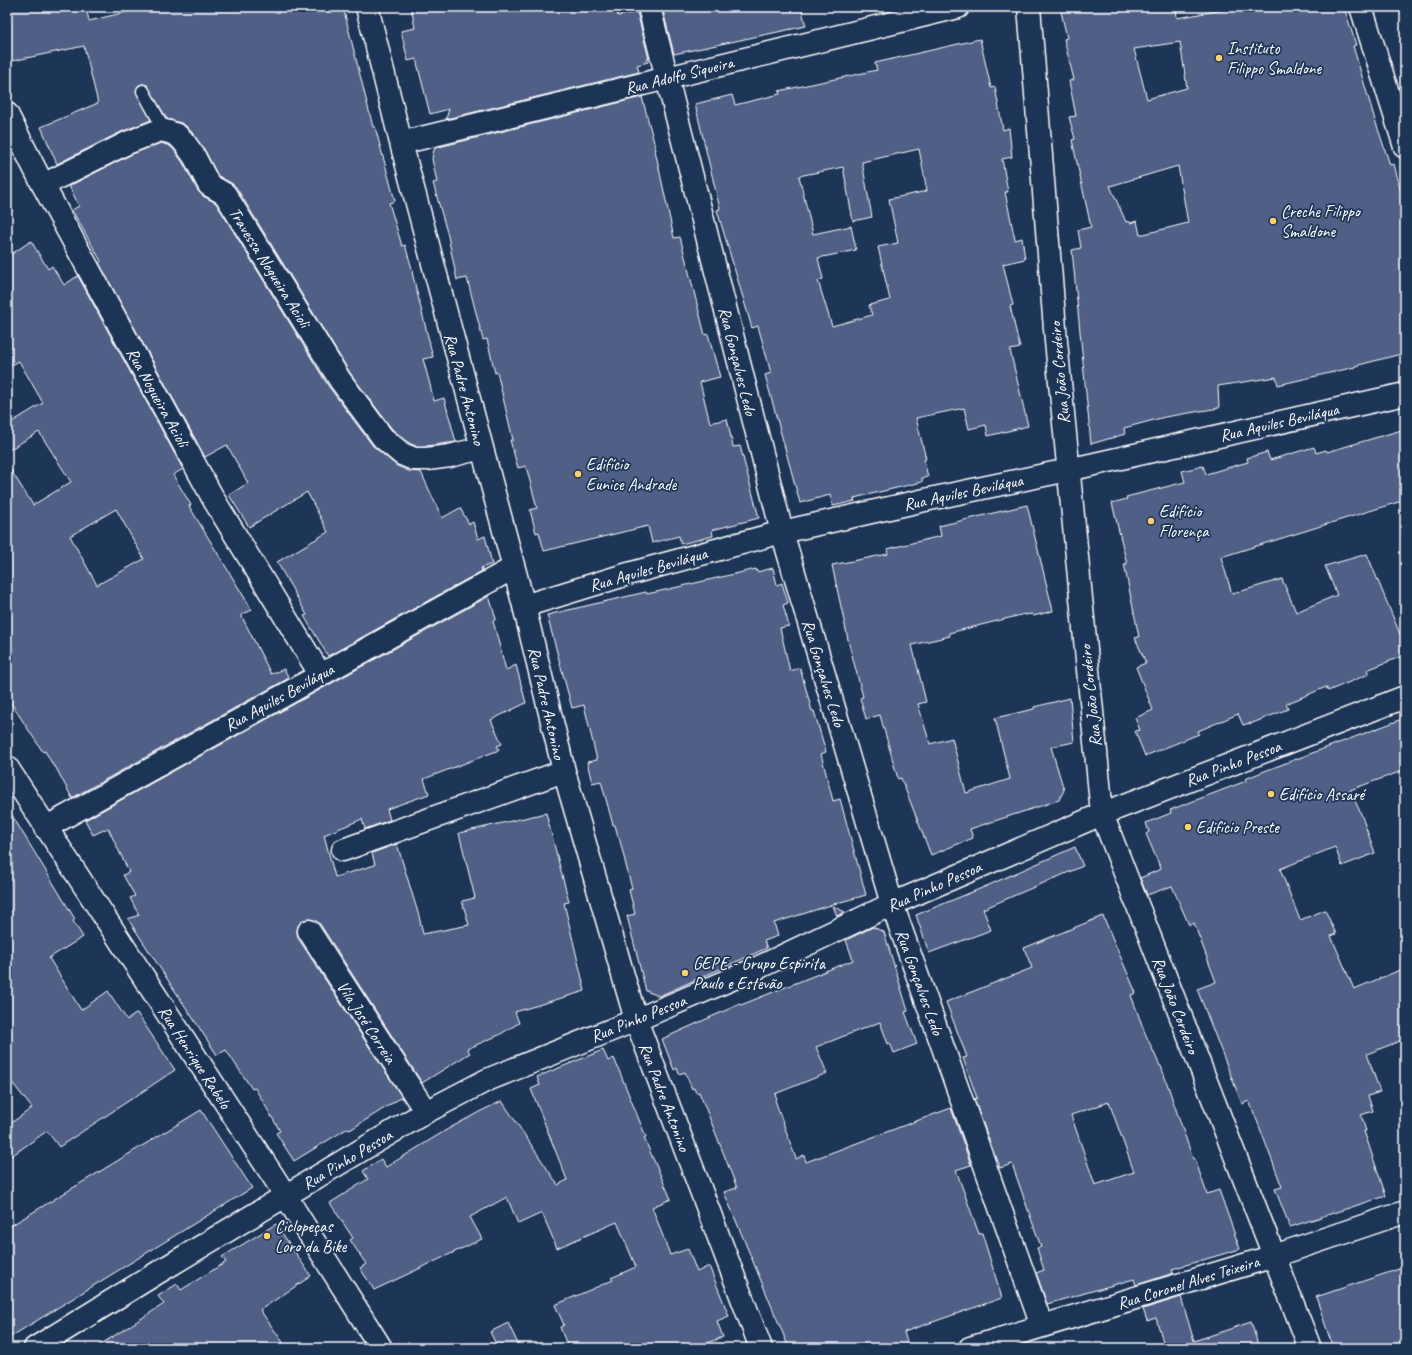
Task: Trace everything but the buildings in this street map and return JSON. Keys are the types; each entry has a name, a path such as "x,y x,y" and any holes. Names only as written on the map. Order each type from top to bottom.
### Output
{"street":[{"name":"Rua Padre Antonino","path":"367,7 401,144 524,606 564,771 636,1020 761,1348"},
{"name":"Rua Gonçalves Ledo","path":"649,7 782,532 892,904 1042,1326"},
{"name":"Rua Adolfo Siqueira","path":"401,144 958,7"},
{"name":"Rua João Cordeiro","path":"1029,7 1068,470 1102,814 1310,1348"},
{"path":"1362,7 1405,147"},
{"name":"Rua Nogueira Acioli","path":"7,114 42,186 214,500 320,674"},
{"path":"42,186 127,143 160,130 164,131"},
{"name":"Travessa Nogueira Acioli","path":"164,131 177,135 184,142 194,156 209,185 225,194 340,380 383,438 402,454 414,459 450,456 481,448"},
{"name":"Rua Aquiles Beviláqua","path":"524,606 628,574 782,532 1068,470 1405,394"},
{"name":"Rua Aquiles Beviláqua","path":"45,828 513,568"},
{"name":"Rua Pinho Pessoa","path":"35,1348 285,1195 426,1112 487,1080 636,1020 752,970 892,904 1102,814 1405,697"},
{"name":"Rua Henrique Rabelo","path":"7,767 45,828 285,1195 381,1348"},
{"name":"Rua Padre Antonino","path":"343,850 564,771"},
{"name":"Vila José Correia","path":"309,931 426,1112"},
{"name":"Rua Coronel Alves Teixeira","path":"970,1348 1274,1256 1405,1212"}],"lane":[{"path":"143,91 164,131"}],"place":[{"name":"Instituto Filippo Smaldone","path":"1219,58"},
{"name":"Creche Filippo Smaldone","path":"1273,221"},
{"name":"Edifício Eunice Andrade","path":"578,474"},
{"name":"Edifício Florença","path":"1151,521"},
{"name":"Edifício Assaré","path":"1271,794"},
{"name":"Edifício Preste","path":"1188,827"},
{"name":"GEPE - Grupo Espirita Paulo e Estevão","path":"685,973"},
{"name":"Ciclopeças Loro da Bike","path":"267,1236"}]}
